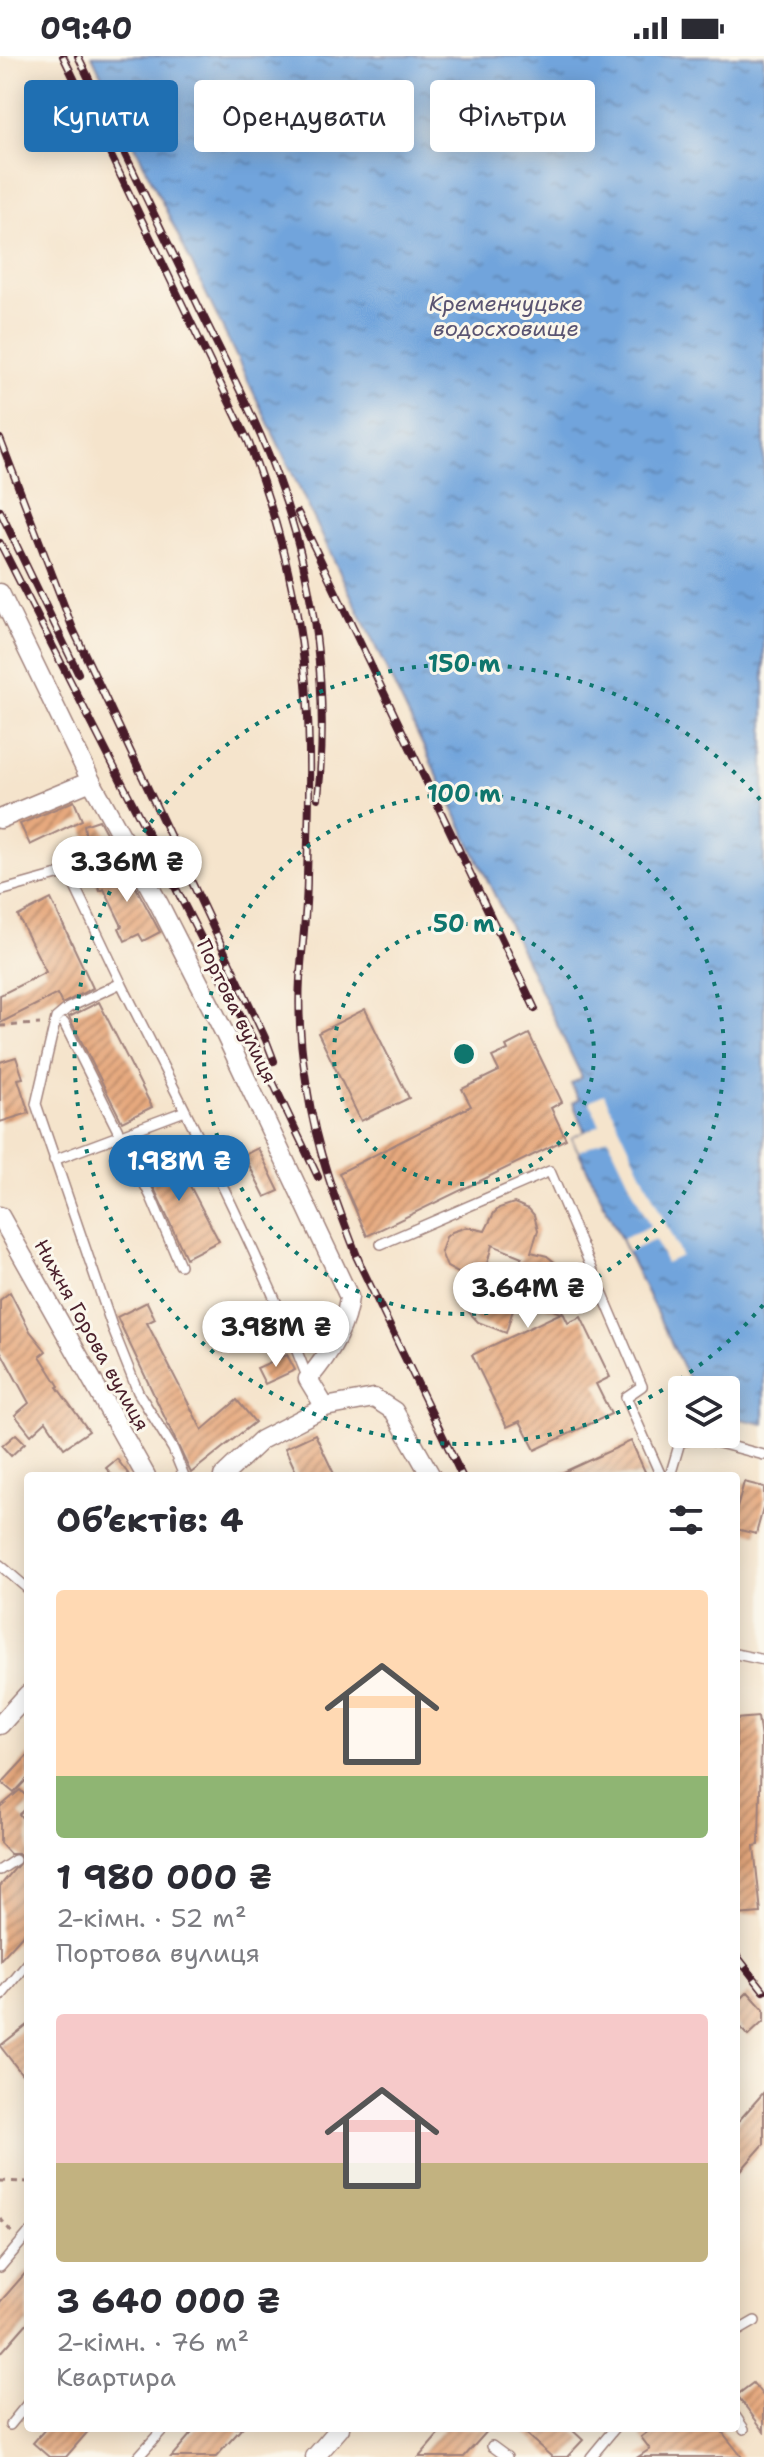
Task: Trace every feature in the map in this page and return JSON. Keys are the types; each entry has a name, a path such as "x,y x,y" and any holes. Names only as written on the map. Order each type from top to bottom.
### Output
{"street":[{"name":"Портова вулиця","path":"0,593 91,781 159,904 225,1034 349,1297 346,1320 320,1365 308,1379"},
{"path":"0,819 91,781"},
{"name":"Нижня Горова вулиця","path":"0,1216 144,1472"},
{"path":"308,1379 325,1407"},
{"path":"227,1472 261,1440 325,1407 374,1398 394,1411 429,1472"},
{"path":"0,1725 24,1698"},
{"path":"315,2457 337,2432"}],"lane":[{"path":"0,891 68,872 288,1328 308,1379"},
{"path":"121,983 68,1008 56,1018 121,1137 180,1265"},
{"path":"59,1023 36,1104 114,1332 138,1392 173,1449 182,1472"},
{"path":"54,1160 185,1111"},
{"path":"381,1244 550,1171 642,1386 626,1397 659,1472"},
{"path":"671,1472 680,1442 700,1438 764,1455"},
{"path":"0,1565 24,1586"},
{"path":"740,1655 764,1660"},
{"path":"0,1870 15,1860"},
{"path":"0,1997 24,1968"},
{"path":"0,2267 24,2238"},
{"path":"740,2330 755,2321"},
{"path":"10,2425 24,2408"},
{"path":"740,2423 744,2429"},
{"path":"138,2457 160,2432"},
{"path":"591,2457 612,2432"},
{"path":"492,2446 507,2457"}],"path":[{"path":"0,1026 59,1023"},
{"path":"0,2181 24,2182"},
{"path":"0,2218 20,2243"}],"water":[{"name":"Кременчуцьке водосховище","path":"92,56 764,56 764,1424 740,1419 740,1376 687,1376 572,1138 585,1132 573,1103 579,1099 571,1084 582,1077 138,152 178,152 178,80 104,80"}],"pier":[{"path":"604,1094 681,1256 666,1263 655,1240 628,1252 622,1239 650,1226 608,1138 579,1151 572,1138 600,1125 589,1101"}],"building":[{"path":"74,801 82,820 30,845 20,824"},
{"path":"99,820 112,844 88,853 84,825"},
{"path":"123,863 160,932 143,941 139,934 125,941 119,928 122,926 104,889 100,891 94,878"},
{"path":"51,899 93,988 62,1004 57,994 0,1023 0,995 46,972 18,916"},
{"path":"99,1002 152,1107 122,1122 69,1017"},
{"path":"365,1009 409,1098 361,1121 318,1033"},
{"path":"529,1034 562,1102 551,1108 566,1139 367,1236 339,1173 471,1106 462,1089 499,1071 492,1057 508,1050 506,1046"},
{"path":"16,1057 23,1078 18,1079 29,1113 0,1122 0,1062"},
{"path":"169,1146 219,1241 186,1258 141,1160"},
{"path":"258,1148 279,1191 265,1197 244,1155"},
{"path":"514,1203 529,1209 534,1215 538,1230 531,1252 547,1256 559,1266 562,1281 555,1296 568,1323 581,1317 610,1377 596,1384 611,1414 535,1450 520,1421 507,1427 472,1355 561,1313 517,1296 506,1333 478,1322 467,1310 466,1301 473,1281 447,1267 441,1252 446,1237 452,1232 467,1227 485,1231 499,1208","holes":["492,1245 522,1257 509,1281 484,1275"]},
{"path":"10,1292 30,1331 46,1351 40,1356 57,1387 89,1431 64,1448 46,1421 31,1435 15,1415 29,1403 0,1350 0,1300"},
{"path":"147,1302 155,1319 147,1323 202,1430 237,1400 255,1422 191,1472 117,1317"},
{"path":"287,1355 295,1370 265,1384 257,1368"},
{"path":"16,1434 25,1443 11,1456 2,1446"},
{"path":"315,1434 333,1472 296,1472 285,1448"},
{"path":"631,1441 645,1472 564,1472"},
{"path":"117,1459 127,1472 110,1472 106,1468"},
{"path":"744,1482 764,1487 764,1505 756,1534 740,1530 740,1497"},
{"path":"758,1717 761,1739 759,1845 754,1846 761,1913 740,1915 740,1719"},
{"path":"24,1759 24,1782 14,1793 2,1783"},
{"path":"20,1790 24,1794 24,1810 19,1814 24,1820 24,1933 0,1960 0,1886 22,1860 19,1854 10,1854 0,1843 0,1807"},
{"path":"748,1992 764,2010 764,2021 748,2036 740,2027 740,2000"},
{"path":"24,2027 24,2077 0,2046"},
{"path":"764,2092 764,2144 740,2171 740,2119"},
{"path":"24,2275 24,2327 0,2354 0,2302"},
{"path":"753,2383 764,2397 764,2431 740,2399 740,2393"},
{"path":"43,2432 88,2432 66,2457 49,2457 33,2443"},
{"path":"193,2432 238,2432 216,2457 171,2457"},
{"path":"441,2432 486,2432 464,2457 419,2457"},
{"path":"524,2432 574,2432 583,2440 567,2457 552,2457"},
{"path":"648,2432 722,2432 742,2457 638,2457 650,2449 641,2437"}],"railway":[{"path":"63,56 249,443 286,561 303,652 309,731 307,889 299,992 302,1047 311,1110 322,1156 361,1266"},
{"path":"78,56 263,440 293,525 317,641 322,720 318,798"},
{"path":"0,439 73,629 274,1061"},
{"path":"0,511 78,673"},
{"path":"298,513 535,1009"},
{"path":"0,543 249,1032 318,1177"},
{"path":"356,1256 460,1472"},
{"path":"740,1960 764,1991"}]}
